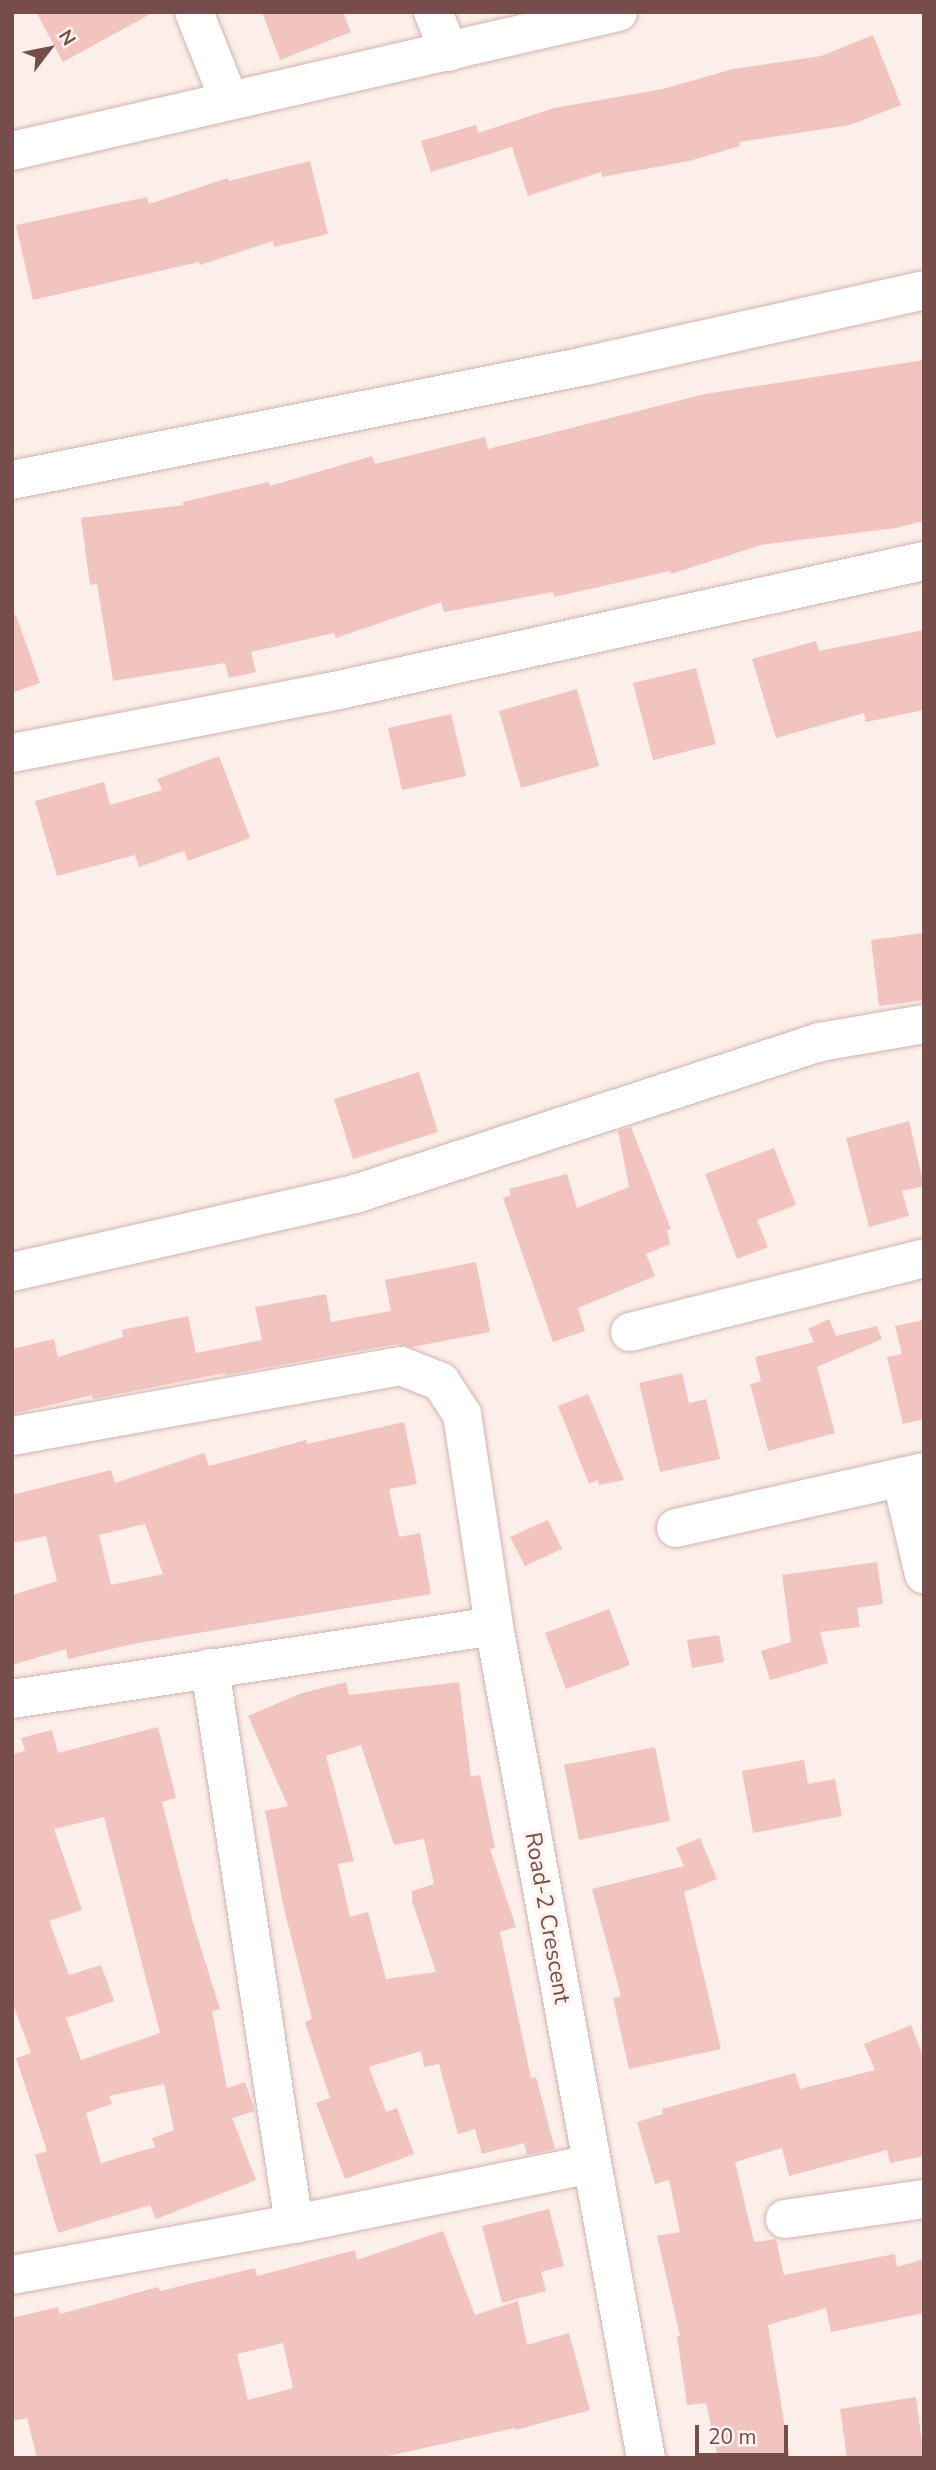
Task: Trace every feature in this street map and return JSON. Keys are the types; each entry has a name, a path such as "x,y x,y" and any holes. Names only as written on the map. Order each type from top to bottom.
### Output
{"street":[{"path":"194,12 229,100"},
{"path":"433,12 449,52"},
{"path":"12,151 618,12"},
{"path":"12,480 585,366 924,290"},
{"path":"12,753 330,692 924,561"},
{"path":"12,1272 355,1194 820,1042 924,1024"},
{"path":"630,1332 924,1258"},
{"name":"Road-2 Crescent","path":"12,1436 401,1366 441,1382 462,1414 494,1626 644,2457"},
{"path":"676,1528 913,1474 924,1574"},
{"path":"12,1699 494,1626"},
{"path":"210,1668 294,2224"},
{"path":"12,2275 294,2224 591,2164"},
{"path":"785,2218 924,2199"}],"building":[{"path":"36,12 154,12 63,62"},
{"path":"262,12 343,12 351,32 280,60"},
{"path":"873,35 901,105 850,125 739,142 740,146 689,161 602,177 601,172 528,196 512,147 431,172 421,141 476,125 478,133 554,108 663,89 733,69 821,56"},
{"path":"310,161 328,234 274,247 273,241 200,265 199,262 33,300 16,225 147,197 149,204 228,178 229,181"},
{"path":"924,360 924,521 896,528 761,545 671,574 670,571 554,597 553,592 444,612 441,602 336,638 334,633 251,652 256,672 229,678 225,663 113,681 97,584 90,585 81,518 184,505 183,502 269,482 270,486 372,456 375,464 485,437 488,449 705,394"},
{"path":"16,615 40,683 12,693 12,616"},
{"path":"924,630 924,710 866,722 864,713 776,738 752,659 816,641 819,651"},
{"path":"696,668 716,744 653,760 633,683"},
{"path":"577,689 599,766 521,788 499,711"},
{"path":"451,714 466,776 402,790 388,728"},
{"path":"219,756 250,838 188,861 184,851 139,867 135,855 57,876 35,801 104,782 110,805 162,790 157,779"},
{"path":"924,933 924,1000 879,1006 871,940"},
{"path":"419,1072 438,1132 353,1159 334,1099"},
{"path":"909,1121 924,1186 902,1191 909,1216 869,1227 846,1138"},
{"path":"631,1127 671,1229 667,1230 670,1244 646,1254 655,1276 578,1308 585,1331 553,1342 503,1198 511,1195 509,1189 567,1174 577,1208 629,1187 618,1131"},
{"path":"774,1148 796,1205 757,1220 768,1247 737,1259 705,1174"},
{"path":"476,1262 490,1332 412,1347 397,1344 225,1373 93,1399 92,1395 12,1414 12,1349 54,1339 58,1357 123,1337 122,1330 188,1316 196,1353 262,1340 255,1307 326,1294 331,1322 391,1311 385,1280"},
{"path":"829,1319 836,1336 877,1326 882,1339 817,1367 835,1433 768,1451 750,1384 761,1381 755,1357 814,1342 808,1329"},
{"path":"924,1320 924,1419 903,1424 887,1357 902,1354 895,1326"},
{"path":"682,1373 689,1403 706,1399 720,1459 660,1472 639,1383"},
{"path":"588,1394 624,1480 599,1485 598,1480 589,1484 558,1406"},
{"path":"404,1422 417,1484 389,1489 399,1537 420,1533 431,1594 133,1644 68,1659 66,1649 12,1665 12,1595 57,1581 46,1536 12,1543 12,1495 111,1470 115,1483 204,1453 209,1466 306,1440 307,1444","holes":["145,1524 163,1574 111,1585 99,1535"]},
{"path":"548,1520 562,1549 525,1566 510,1537"},
{"path":"877,1562 883,1604 857,1608 860,1627 820,1632 828,1663 770,1680 761,1651 791,1642 782,1575"},
{"path":"609,1609 630,1665 566,1689 545,1633"},
{"path":"719,1635 724,1662 692,1668 687,1640"},
{"path":"346,1682 349,1695 459,1682 471,1777 480,1775 495,1848 490,1849 516,1927 500,1932 531,2078 536,2077 555,2149 527,2155 524,2143 482,2154 475,2129 458,2134 439,2064 424,2067 421,2051 369,2067 386,2112 397,2108 414,2154 345,2179 316,2103 330,2098 305,2022 312,2019 284,1909 265,1811 288,1806 248,1716 299,1694","holes":["361,1745 394,1845 424,1839 434,1884 412,1891 412,1901 436,1972 386,1979 368,1912 350,1917 338,1864 354,1861 326,1756"]},
{"path":"158,1727 176,1798 162,1802 193,1923 220,2009 212,2011 227,2088 245,2082 255,2111 232,2118 256,2180 156,2219 150,2205 58,2233 35,2155 47,2151 16,2058 31,2053 12,2002 12,1754 25,1751 21,1738 52,1730 58,1753","holes":["104,1817 160,2033 81,2060 66,2018 114,2001 101,1965 69,1975 49,1921 82,1910 54,1829","164,2084 174,2130 152,2138 155,2147 101,2163 86,2113 112,2104 109,2096"]},
{"path":"655,1747 670,1821 579,1840 564,1765"},
{"path":"804,1760 808,1784 835,1779 842,1816 753,1833 742,1771"},
{"path":"700,1838 717,1879 684,1892 721,2049 629,2069 613,1998 621,1996 592,1889 684,1866 676,1848"},
{"path":"911,2025 924,2059 924,2156 890,2163 887,2150 789,2176 782,2148 735,2162 754,2242 776,2239 784,2275 895,2254 897,2267 924,2259 924,2313 831,2332 826,2308 768,2325 790,2458 718,2458 706,2403 687,2405 677,2336 680,2336 657,2236 680,2232 669,2180 655,2184 637,2122 663,2114 662,2109 795,2073 800,2089 875,2070 864,2044"},
{"path":"549,2209 564,2266 541,2272 546,2291 502,2303 482,2226"},
{"path":"443,2231 475,2315 518,2301 527,2345 569,2333 590,2410 515,2430 379,2458 37,2458 27,2418 12,2421 12,2318 58,2307 60,2314 158,2287 160,2291 255,2268 257,2276 355,2250 357,2260","holes":["283,2343 293,2388 248,2400 237,2354"]},
{"path":"916,2397 924,2458 847,2458 840,2409"}]}
